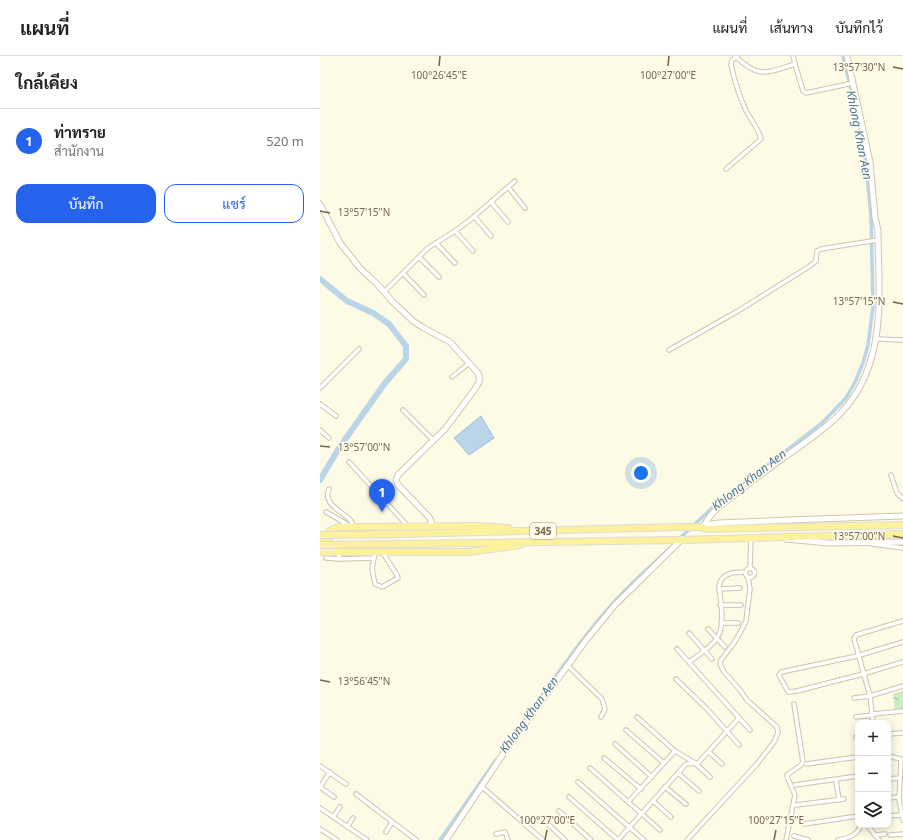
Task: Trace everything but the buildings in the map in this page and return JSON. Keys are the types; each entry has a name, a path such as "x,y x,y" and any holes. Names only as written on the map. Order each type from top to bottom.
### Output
{"main road":[{"name":"345","path":"320,535 404,534 467,529 548,530 903,525"},
{"path":"320,549 325,546 333,533 348,527 433,526 467,529"},
{"name":"345","path":"320,549 402,544 681,540 903,534"},
{"path":"320,549 339,556 375,555 383,553 460,552 519,545 535,541"},
{"path":"458,543 463,548 460,552"}],"street":[{"path":"793,56 804,92 843,86 852,83"},
{"path":"702,527 724,504 782,459 824,430 852,400 861,385 869,366 876,339 878,299 878,231 875,217 870,162 847,56"},
{"path":"726,169 761,139 744,106 738,90 730,64 732,60 736,57 749,68 758,72 768,72 795,64"},
{"path":"384,292 428,248 455,231 515,181"},
{"path":"508,187 525,208"},
{"path":"491,202 508,222"},
{"path":"320,204 340,243 360,268 413,320 424,328 450,342 478,373 480,378 479,383 445,429 398,475 396,480 398,485 429,517 433,526"},
{"path":"474,216 491,236"},
{"path":"455,231 473,250"},
{"path":"669,350 738,311 810,266 816,261 818,251 821,249 878,240"},
{"path":"436,243 455,263"},
{"path":"419,257 439,277"},
{"path":"403,273 424,295"},
{"path":"876,339 903,340"},
{"path":"320,388 359,349"},
{"path":"452,377 469,363"},
{"path":"320,404 336,416"},
{"path":"403,410 433,440"},
{"path":"320,430 329,438"},
{"path":"349,462 405,523 405,526"},
{"path":"891,475 897,492 903,499"},
{"path":"326,512 345,523 348,527 351,521 330,502 327,496 329,489"},
{"name":"345","path":"702,527 719,523 903,516"},
{"name":"345","path":"774,537 806,542 903,542"},
{"path":"750,568 751,538"},
{"path":"446,840 505,750 587,639 614,606 681,540"},
{"path":"866,543 885,547 903,548"},
{"path":"375,555 372,569 373,579 376,584 382,587 398,578 383,553"},
{"path":"326,558 339,556"},
{"path":"689,662 717,639 721,628 720,580 724,576 732,573 745,572 750,568"},
{"path":"748,577 752,577 754,575 754,570 750,568"},
{"path":"688,840 757,764 774,742 778,732 777,727 747,700 724,672 720,664 721,660 734,643 746,620 750,589 748,577 745,572"},
{"path":"719,589 740,588"},
{"path":"720,605 741,605"},
{"path":"873,720 870,696 854,639 856,635 903,621"},
{"path":"721,623 738,623"},
{"path":"708,629 725,648"},
{"path":"689,633 712,659"},
{"path":"903,642 858,656 781,672 780,675 788,692 863,674 903,662"},
{"path":"677,649 750,730"},
{"path":"567,665 602,699 605,709 601,717"},
{"path":"676,679 707,709 739,745"},
{"path":"854,698 870,696 903,686"},
{"path":"786,840 795,795 787,775 803,762 794,704"},
{"path":"856,717 903,711"},
{"path":"637,717 675,751 695,763 710,777"},
{"path":"569,797 618,840 686,764 698,763 739,718"},
{"path":"626,730 664,763"},
{"path":"891,734 903,733"},
{"path":"615,744 652,777"},
{"path":"628,802 675,751"},
{"path":"708,752 722,764"},
{"path":"806,764 855,757"},
{"path":"891,757 901,759 899,797 903,820"},
{"path":"604,758 641,789"},
{"path":"320,766 346,784"},
{"path":"590,768 660,830"},
{"path":"330,772 320,787 334,796"},
{"path":"678,773 699,791"},
{"path":"794,785 855,778"},
{"path":"891,779 900,778"},
{"path":"836,780 839,800"},
{"path":"578,782 644,840"},
{"path":"481,786 543,840"},
{"path":"665,787 686,804"},
{"path":"356,794 416,840"},
{"path":"891,798 899,797"},
{"path":"796,805 844,799"},
{"path":"653,801 672,817"},
{"path":"333,817 340,807"},
{"path":"320,808 367,840"},
{"path":"559,811 591,840"},
{"path":"891,816 902,815"},
{"path":"804,824 855,816"},
{"path":"348,827 353,818"},
{"path":"386,832 392,822"},
{"path":"549,825 565,840"},
{"path":"838,840 850,837 856,833 859,828"},
{"path":"869,828 879,840"},
{"path":"320,829 337,840"},
{"path":"496,834 505,832 508,840"},
{"path":"875,835 885,834"},
{"path":"890,835 903,834"},
{"path":"794,836 808,840"}],"green space":[{"path":"903,691 903,710 895,711 893,694"}],"water":[{"path":"481,416 494,438 469,455 454,438"}],"waterway":[{"name":"Khlong Khan Aen","path":"679,539 711,509 822,423 846,398 863,363 868,345 873,307 871,217 866,164 860,127 843,56"},
{"path":"320,279 347,301 373,313 389,324 406,346 406,359 385,383 339,448 320,480"},
{"name":"Khlong Khan Aen","path":"525,720 569,658 604,614 628,587 669,549"},
{"name":"Khlong Khan Aen","path":"440,840 496,760"}],"place":[{"name":"ท่าทราย","path":"382,512"}]}
